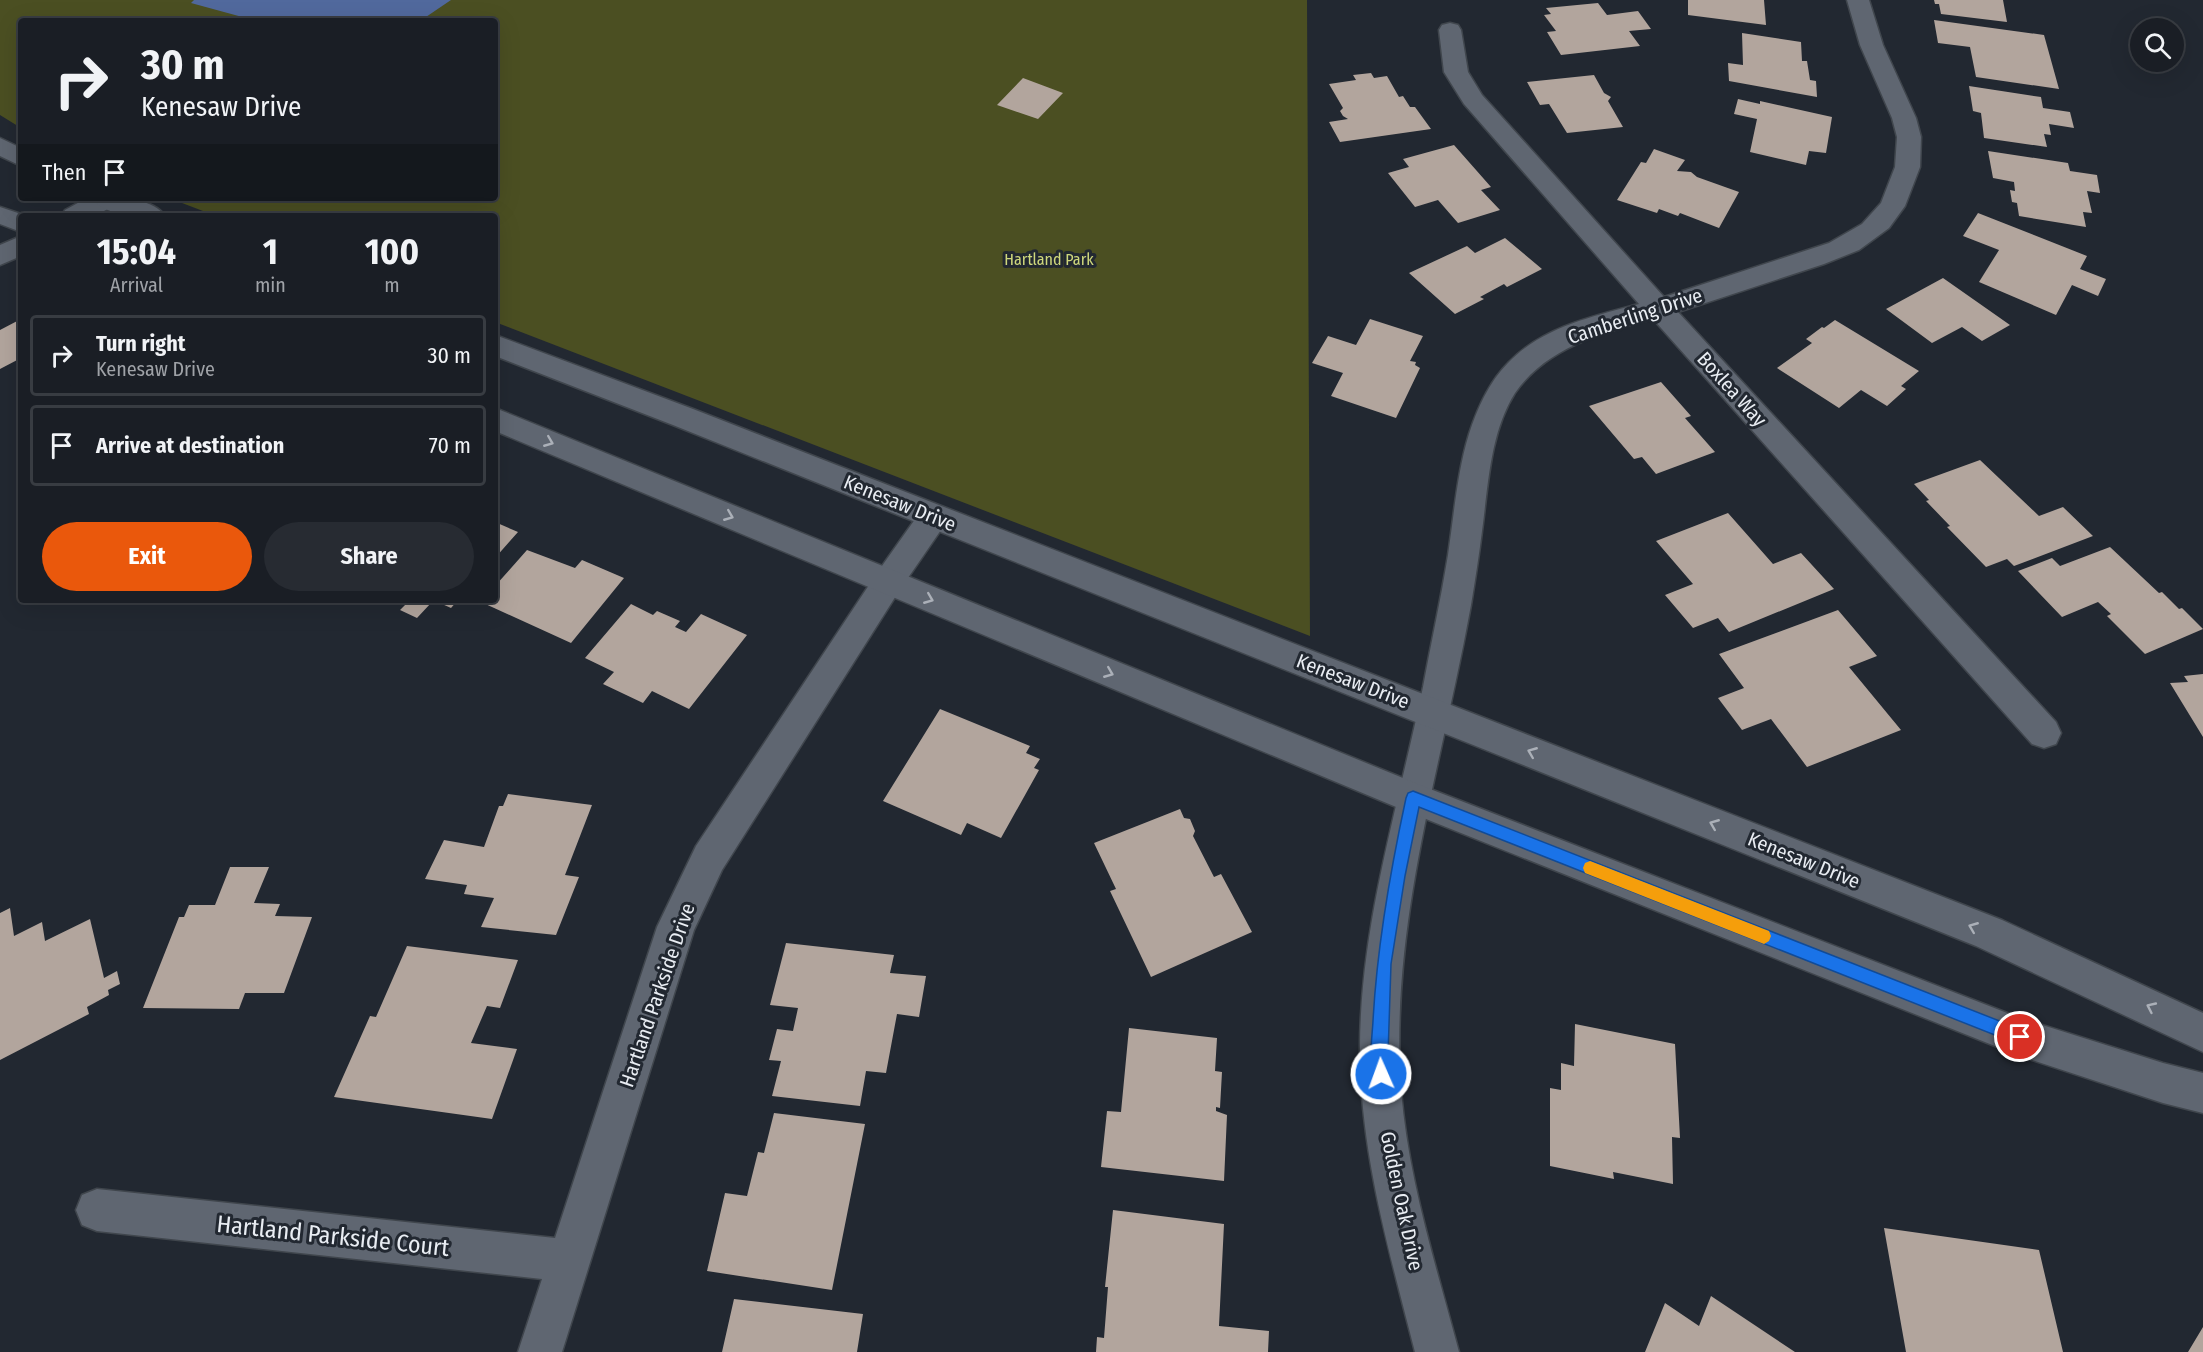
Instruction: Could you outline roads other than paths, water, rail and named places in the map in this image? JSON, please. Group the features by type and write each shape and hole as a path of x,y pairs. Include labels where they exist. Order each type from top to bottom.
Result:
{"street":[{"name":"Camberling Drive","path":"1413,798 1435,713 1463,563 1480,447 1496,399 1517,371 1538,353 1568,336 1604,322 1659,308 1826,254 1857,239 1878,224 1894,202 1906,175 1910,143 1901,111 1881,68 1858,0"},
{"name":"Boxlea Way","path":"1450,30 1456,72 1472,99 2044,733"},
{"path":"0,146 18,156"},
{"path":"79,213 100,201"},
{"path":"113,201 144,213"},
{"path":"0,215 18,222"},
{"path":"0,256 18,247"},
{"name":"Kenesaw Drive","path":"498,346 1435,713 1989,933 2203,1033"},
{"path":"498,420 1413,798 2020,1037 2163,1083 2203,1093"},
{"name":"Hartland Parkside Drive","path":"540,1352 676,927 709,858 888,582 934,516"},
{"name":"Golden Oak Drive","path":"1413,798 1397,876 1384,964 1380,1055 1387,1152 1437,1352"},
{"name":"Hartland Parkside Court","path":"97,1210 568,1261"}],"water":[{"path":"194,0 451,0 424,18 246,18 191,3"}],"park label":[{"name":"Hartland Park","path":"1049,259"}]}
